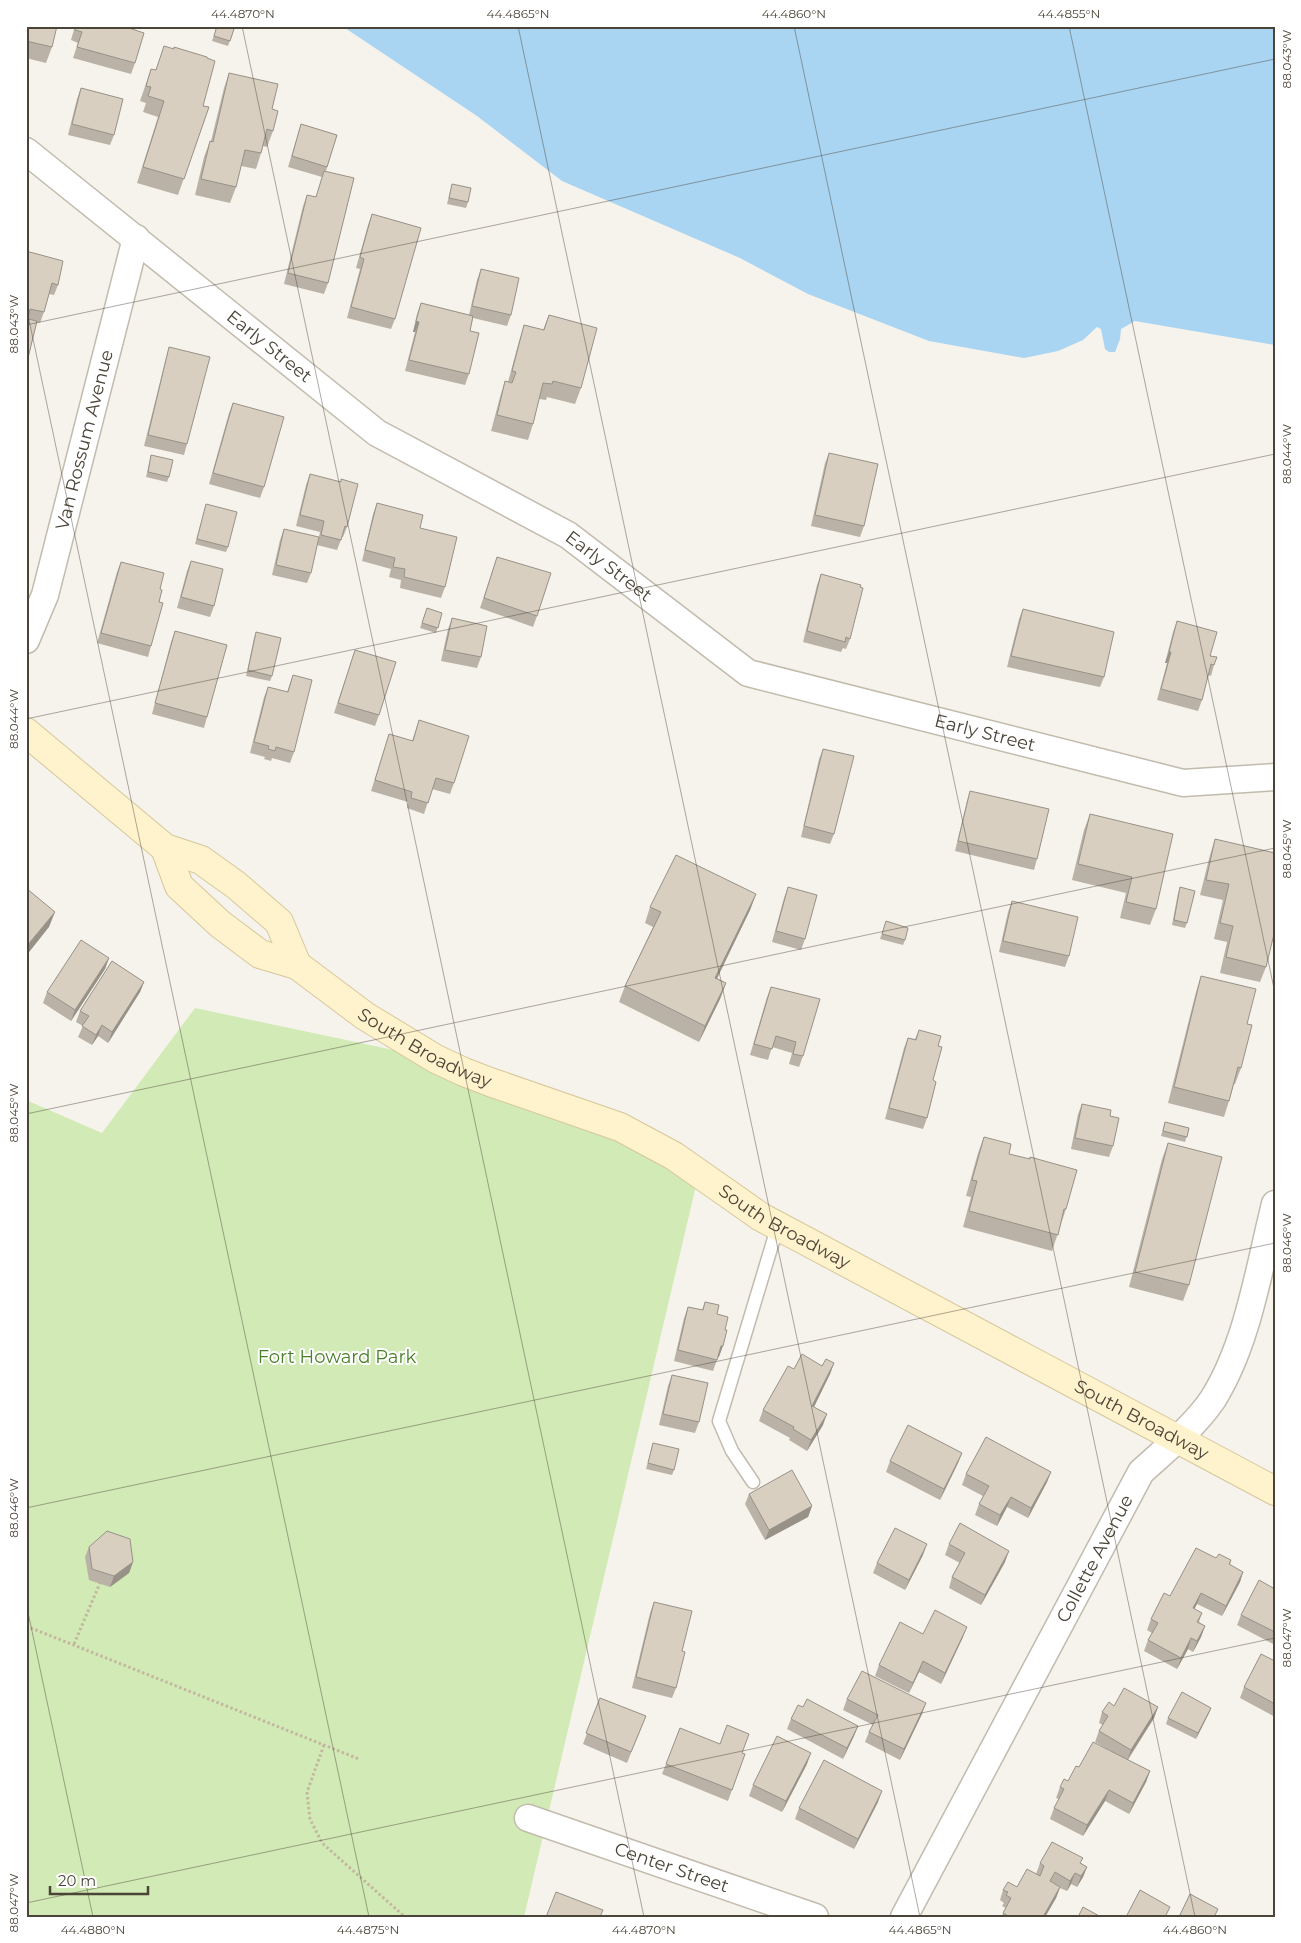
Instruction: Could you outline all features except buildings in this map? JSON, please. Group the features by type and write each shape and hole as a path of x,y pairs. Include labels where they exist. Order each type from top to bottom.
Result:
{"street":[{"name":"Early Street","path":"26,151 377,433 568,535 748,674 1183,783 1275,778"},
{"name":"Van Rossum Avenue","path":"26,640 45,595 136,238"},
{"name":"South Broadway","path":"26,732 165,848 201,860 236,885 279,922 297,965"},
{"name":"South Broadway","path":"165,848 179,886 220,924 260,954 297,965 365,1016 436,1058 490,1082 620,1127 674,1156 761,1217 1275,1491"},
{"name":"Collette Avenue","path":"904,1917 1140,1472 1177,1440 1212,1400 1233,1364 1244,1330 1275,1204"},
{"name":"Center Street","path":"528,1818 815,1917"}],"lane":[{"path":"753,1482 732,1451 718,1421 778,1226"}],"path":[{"path":"74,1644 100,1583"},
{"path":"26,1626 359,1759"},
{"path":"324,1744 307,1792 310,1819 322,1843 405,1917"}],"green space":[{"name":"Fort Howard Park","path":"195,1008 436,1059 699,1173 524,1917 26,1917 26,1100 102,1133"}],"water":[{"path":"342,26 1275,26 1275,345 1135,321 1121,329 1120,339 1115,352 1109,352 1105,349 1101,329 1097,327 1083,340 1058,351 1024,358 929,341 808,294 740,258 562,181 477,116"}]}
